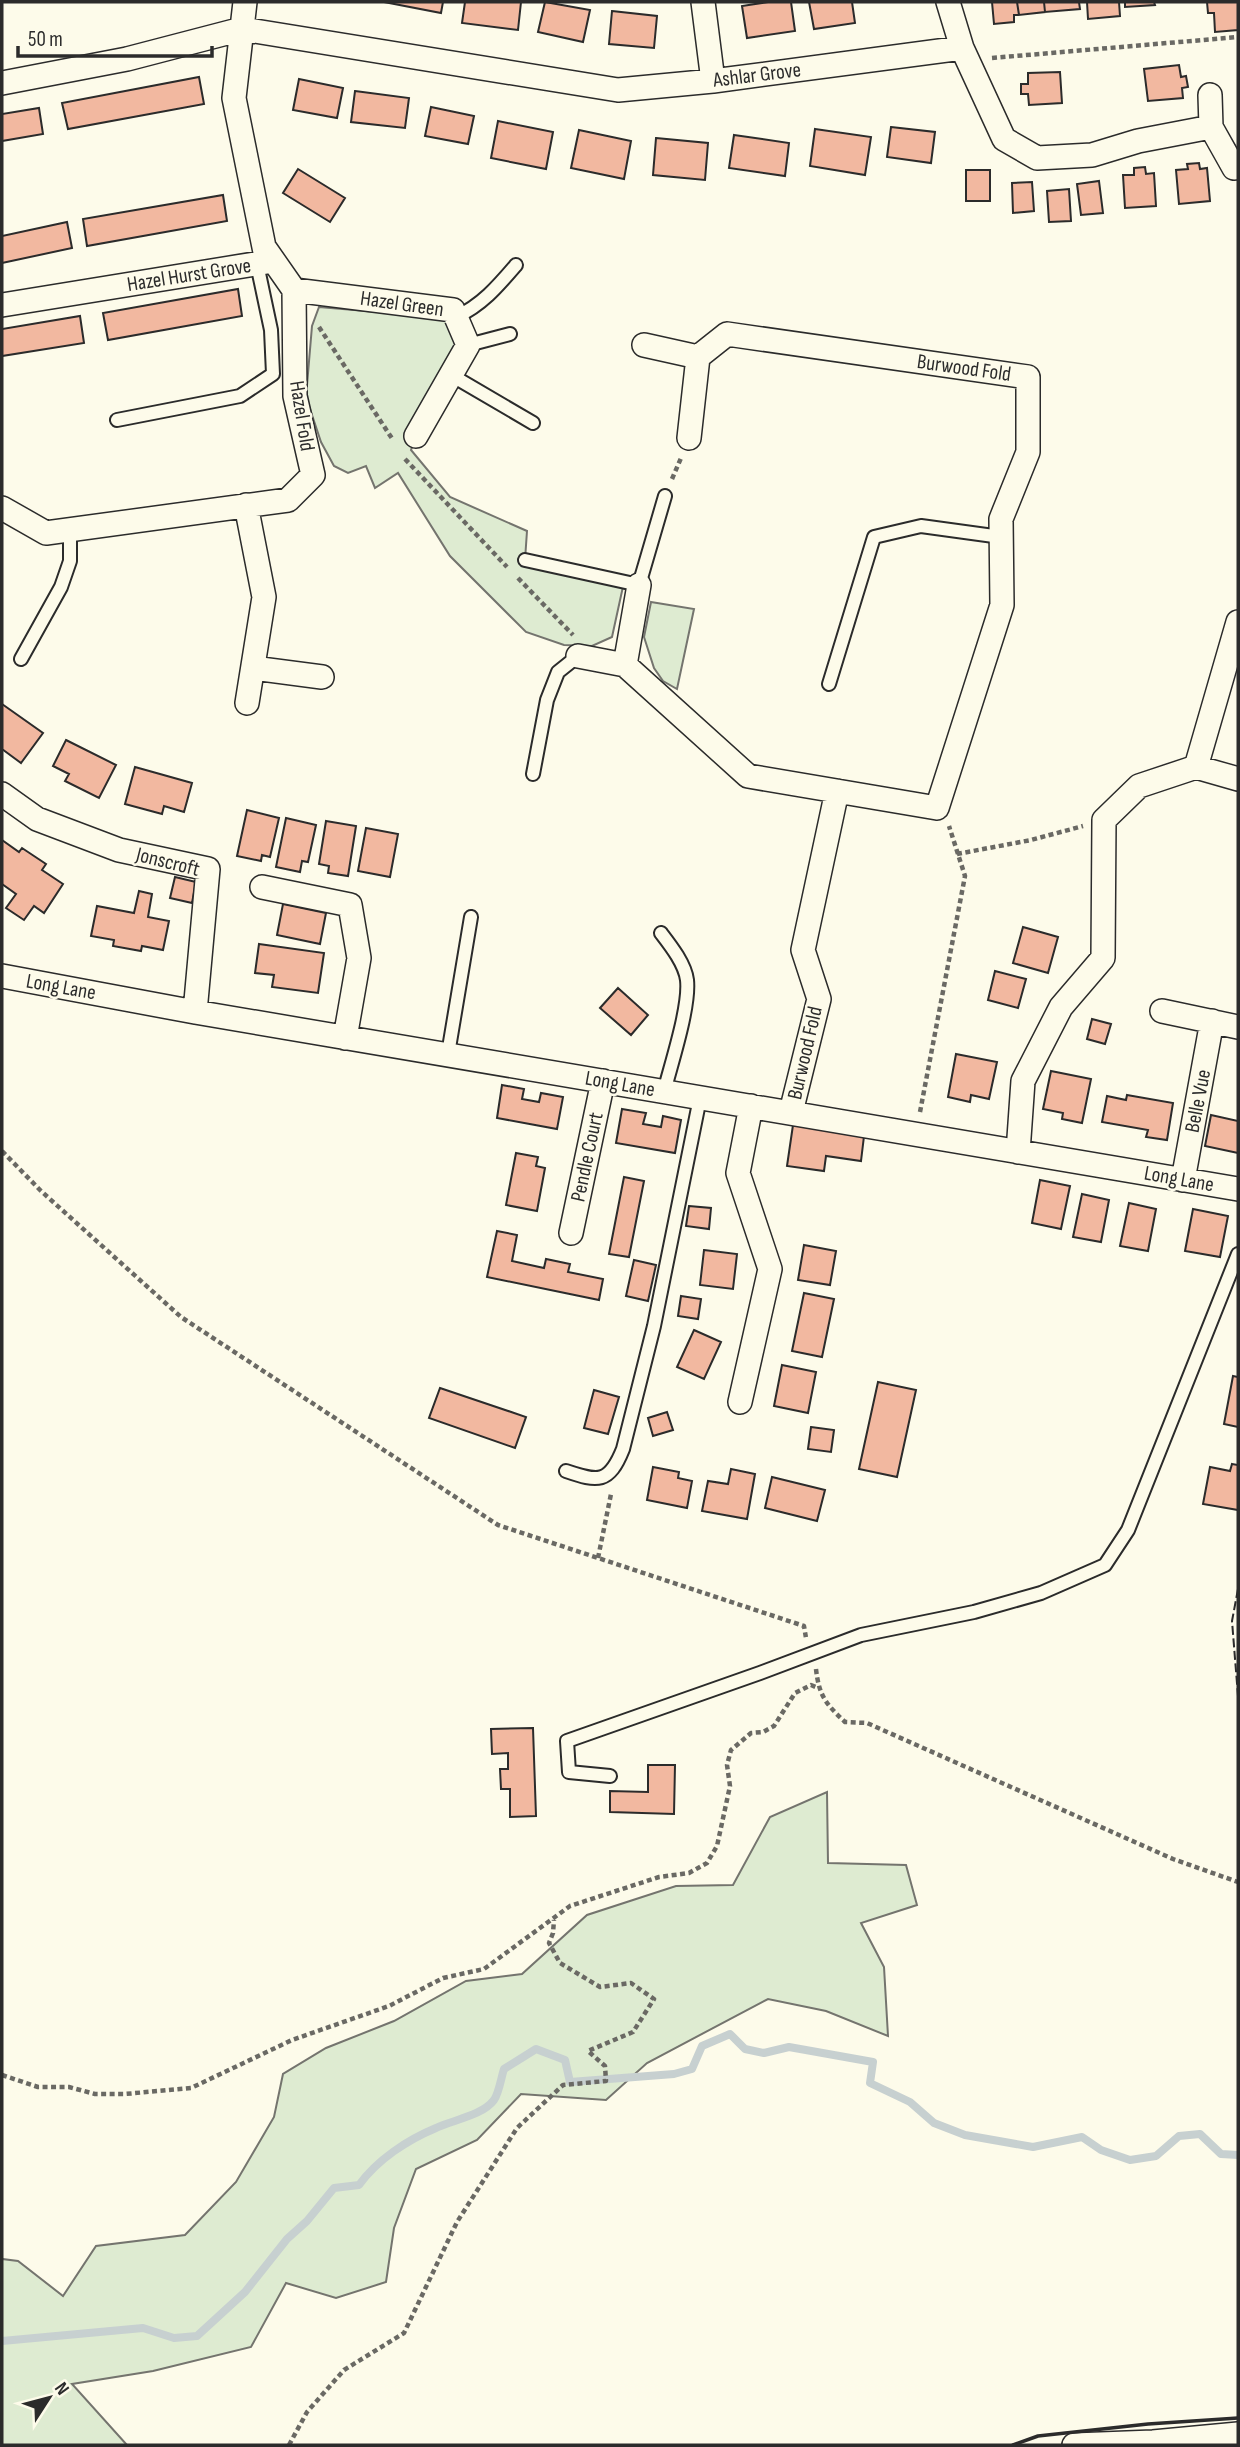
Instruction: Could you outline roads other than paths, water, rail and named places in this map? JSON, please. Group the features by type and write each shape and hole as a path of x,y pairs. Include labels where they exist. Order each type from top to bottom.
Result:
{"street":[{"name":"Hazel Hurst Grove","path":"2,305 260,256 234,98 246,2"},
{"path":"703,2 713,81"},
{"path":"948,2 964,54 1004,139 1037,158 1092,155 1138,141 1211,127"},
{"name":"Ashlar Grove","path":"242,29 618,90 964,54"},
{"path":"2,83 127,59 242,29"},
{"path":"1210,95 1211,127 1234,168"},
{"path":"260,256 294,290"},
{"name":"Hazel Green","path":"294,290 453,310 468,345"},
{"name":"Hazel Fold","path":"2,508 46,533 288,500 313,475 295,396 294,290"},
{"name":"Burwood Fold","path":"698,357 727,334 1028,377 1028,452 1001,519 1002,605 937,808 837,791 803,950 819,999 791,1112"},
{"path":"406,440 451,375 468,345"},
{"path":"644,345 698,357 689,438"},
{"path":"246,505 264,597 247,703"},
{"path":"625,664 639,585"},
{"path":"1196,766 1238,622"},
{"path":"581,649 625,664 748,776 837,791"},
{"path":"253,668 322,677"},
{"path":"1018,1152 1023,1081 1061,1007 1103,958 1104,820 1139,786 1196,766 1238,779"},
{"name":"Jonscroft","path":"2,794 37,820 119,850 208,869 195,1012"},
{"path":"262,887 350,905 359,958 345,1038"},
{"name":"Long Lane","path":"2,976 345,1038 1238,1189"},
{"path":"1162,1011 1238,1027"},
{"name":"Belle Vue","path":"1183,1180 1213,1021"},
{"name":"Pendle Court","path":"571,1233 603,1081"},
{"path":"740,1402 770,1269 738,1173 751,1106"},
{"path":"1074,2445 1153,2442 1238,2434"}],"lane":[{"path":"117,420 240,396 273,374 271,330 260,256"},
{"path":"456,317 486,299 516,265"},
{"path":"468,345 510,334"},
{"path":"451,375 533,423"},
{"path":"525,560 639,585 665,496"},
{"path":"829,684 874,537 920,526 1001,537"},
{"path":"21,659 61,587 71,561 70,530"},
{"path":"533,774 547,699 558,672 581,649"},
{"path":"448,1054 471,916"},
{"path":"661,933 673,948 687,978 685,1003 664,1091"},
{"path":"566,1471 591,1480 609,1475 616,1468 623,1449 654,1326 700,1098"},
{"path":"610,1776 569,1772 567,1741 861,1635 974,1612 1041,1592 1105,1565 1128,1530 1238,1254"}],"waterway":[{"path":"2,2341 143,2328 174,2338 197,2336 245,2292 287,2239 307,2221 334,2188 359,2185 375,2167 404,2145 425,2133 482,2110 494,2100 504,2069 536,2049 565,2060 570,2082 674,2074 692,2069 702,2046 730,2034 745,2049 764,2053 789,2047 873,2062 870,2083 910,2102 934,2123 965,2135 1033,2147 1082,2137 1101,2150 1130,2160 1156,2156 1179,2136 1200,2134 1221,2154 1238,2155"}]}
